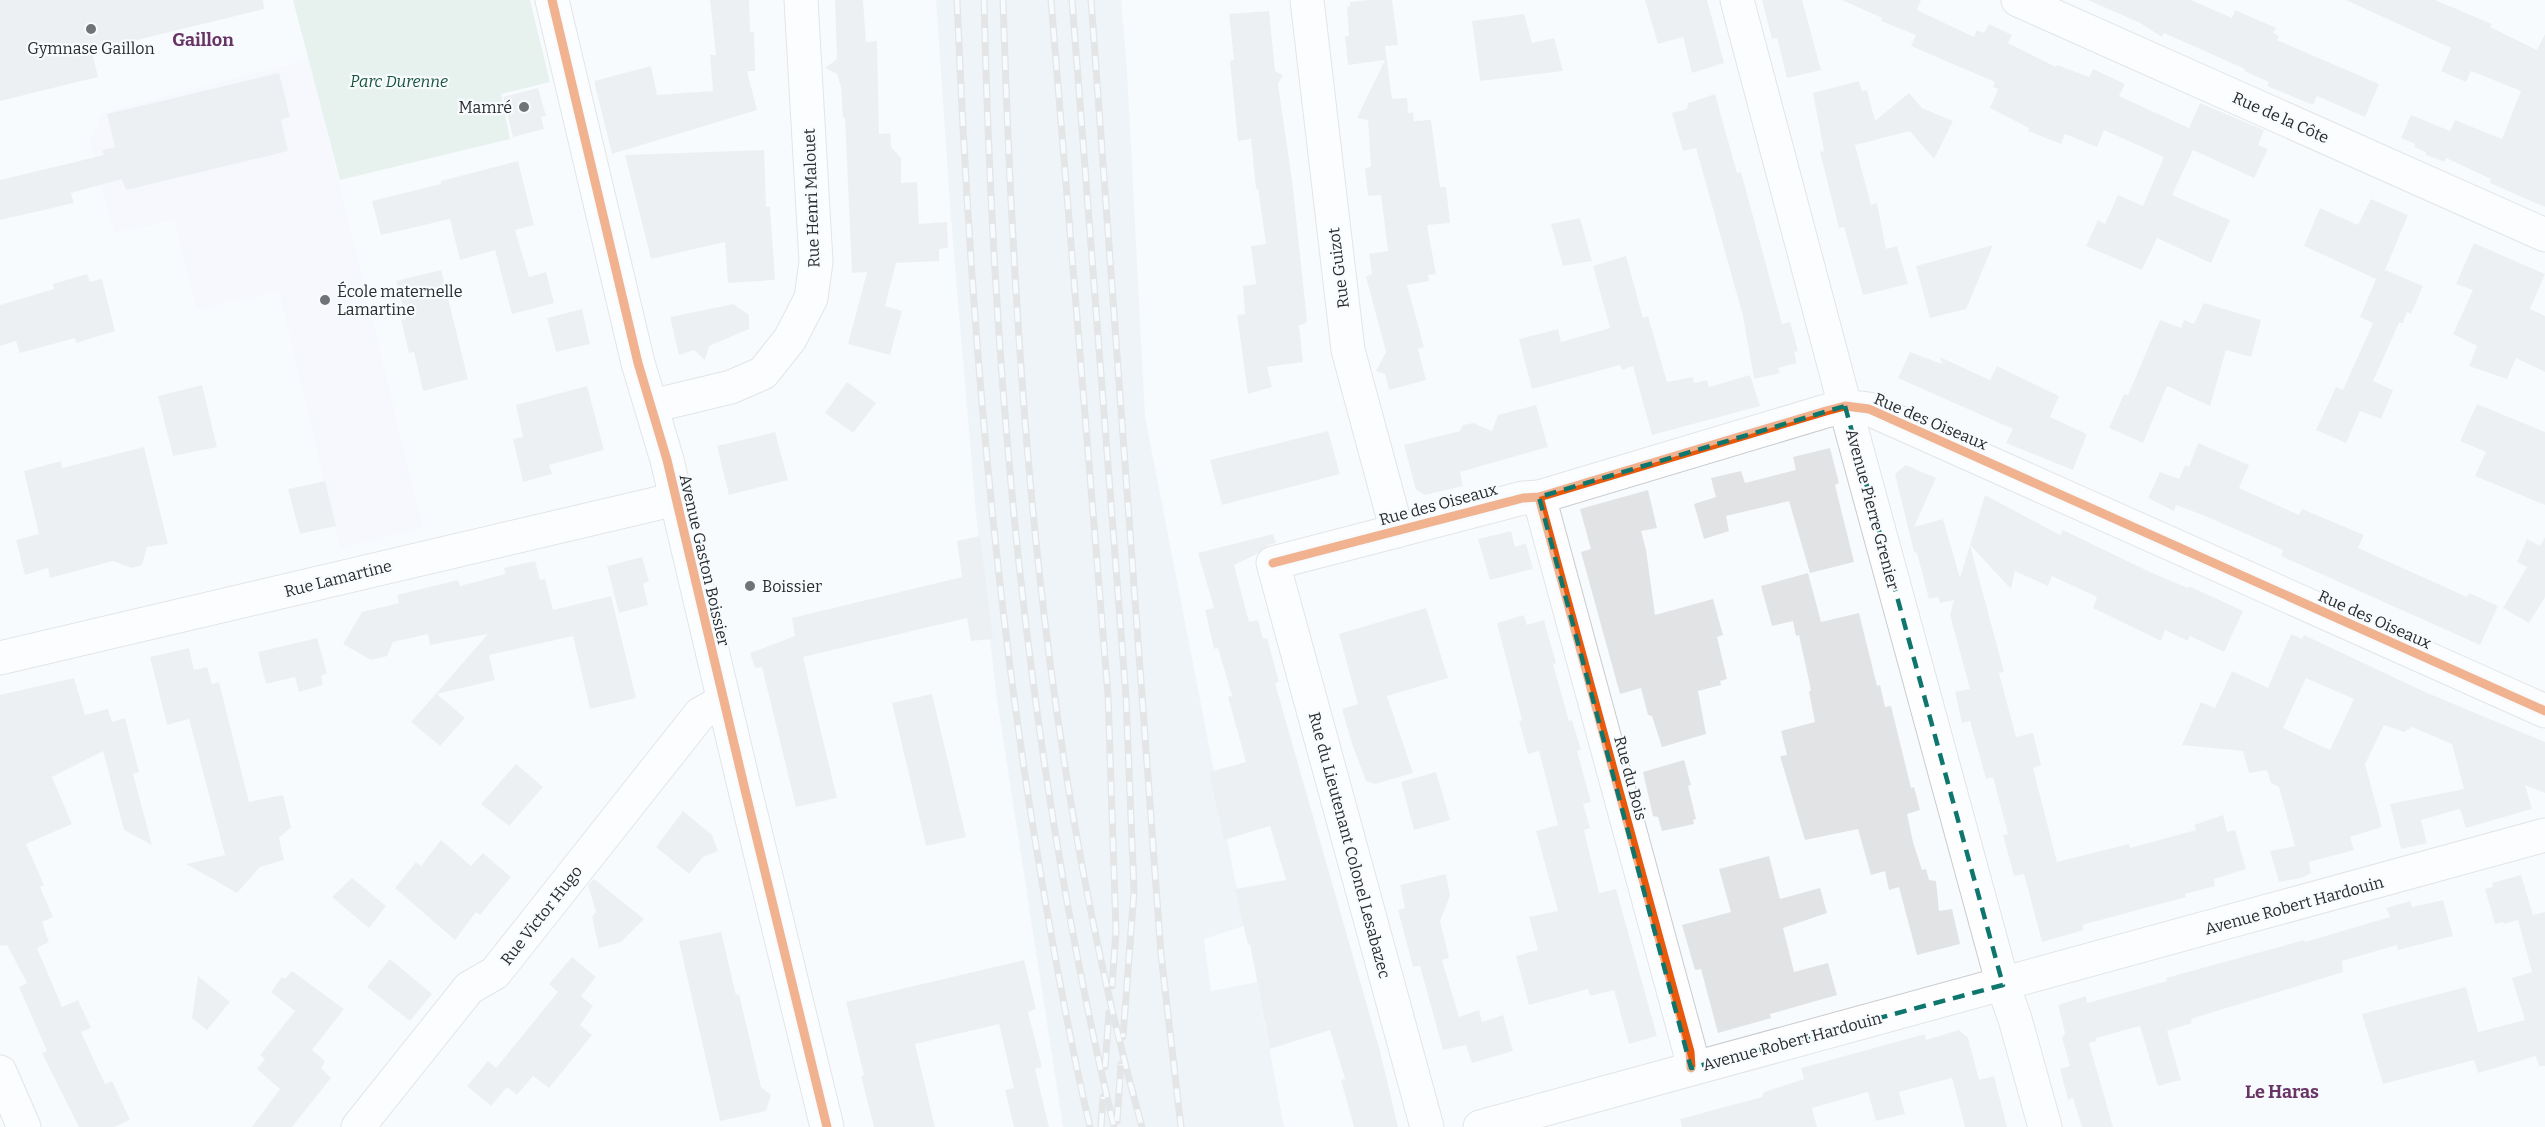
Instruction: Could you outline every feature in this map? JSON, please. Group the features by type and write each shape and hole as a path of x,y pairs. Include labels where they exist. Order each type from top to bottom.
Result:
{"street":[{"name":"Avenue Gaston Boissier","path":"552,0 638,363 652,406 676,499 827,1127"},
{"name":"Rue Henri Malouet","path":"652,406 730,387 763,373 790,339 811,298 816,262 801,0"},
{"name":"Rue Guizot","path":"1306,0 1348,350 1397,531"},
{"name":"Avenue Pierre Grenier","path":"1737,0 2003,985 2015,1019 2045,1127"},
{"name":"Rue de la Côte","path":"2018,0 2545,235"},
{"name":"Rue des Oiseaux","path":"1273,563 1523,498 1539,497 1845,406 1869,409 2545,711"},
{"name":"Rue du Bois","path":"1539,497 1690,1052 1691,1068"},
{"name":"Rue Lamartine","path":"0,658 676,499"},
{"name":"Rue du Lieutenant Colonel Lesabazec","path":"1273,563 1427,1127"},
{"name":"Rue Victor Hugo","path":"358,1127 470,988 495,973 700,714 723,701"},
{"name":"Avenue Robert Hardouin","path":"1480,1127 2545,835"},
{"path":"0,1072 24,1127"}],"highlighted area":[{"path":"1845,406 2003,985 1691,1068 1539,497"}],"shaded area":[{"path":"936,0 1121,0 1127,70 1145,416 1244,926 1204,939 1211,991 1257,982 1284,1127 1063,1127 996,693 976,514 951,219"},
{"name":"École maternelle Lamartine","path":"309,59 423,528 340,549 279,291 197,310 174,220 114,233 90,141 102,113"}],"green space":[{"name":"Parc Durenne","path":"293,0 530,0 550,82 501,94 510,139 340,180"}],"building":[{"name":"Gymnase Gaillon","path":"0,0 263,0 264,9 92,51 98,77 0,101"},
{"path":"710,0 749,0 750,32 754,32 755,71 747,71 757,110 612,154 594,81 651,66 657,95 713,91 710,55 716,55"},
{"path":"835,0 863,0 866,42 877,41 879,134 890,133 891,147 901,158 901,183 917,182 919,224 947,222 948,248 939,249 939,261 896,263 885,306 902,311 890,355 848,344 867,272 852,273 845,118 843,118 841,87 837,74 825,68 837,59"},
{"path":"1392,0 1398,45 1385,46 1392,99 1407,98 1408,113 1413,112 1414,121 1431,120 1440,187 1446,187 1450,223 1427,225 1436,274 1428,275 1429,281 1407,285 1424,347 1418,349 1426,380 1389,390 1385,374 1376,371 1386,352 1366,277 1372,274 1369,254 1388,251 1381,195 1368,196 1365,168 1371,167 1368,120 1357,118 1385,60 1348,65 1345,36 1349,36 1347,7 1350,6 1350,2"},
{"path":"1645,0 1707,0 1724,63 1692,73 1683,37 1658,44"},
{"path":"1762,0 1802,0 1821,70 1787,78 1777,38 1772,39"},
{"path":"1842,0 1921,0 1917,10 1974,37 1977,30 1984,33 1989,24 2012,35 2008,43 2056,67 2057,65 2089,77 2093,69 2125,84 2119,96 2189,128 2200,103 2264,130 2258,145 2268,149 2254,178 2193,150 2172,195 2230,220 2211,263 2157,238 2142,270 2086,246 2098,220 2105,224 2118,195 2143,206 2164,157 2104,130 2097,147 2065,134 2061,144 2028,131 2029,128 1990,108 1998,89 1993,87 1995,82 1911,46 1916,35 1881,21 1882,18"},
{"path":"2088,0 2191,0 2232,18 2235,10 2276,28 2273,33 2279,36 2277,40 2379,84 2365,117 2317,96 2313,105 2267,86 2269,82 2244,71 2245,69 2164,33 2162,37 2140,23"},
{"path":"2346,0 2435,0 2492,24 2490,27 2537,50 2545,34 2545,207 2490,183 2491,179 2446,158 2445,162 2426,155 2426,152 2414,147 2415,144 2401,138 2411,115 2450,131 2455,120 2502,139 2521,91 2471,71 2466,82 2441,71 2451,48"},
{"path":"1269,11 1275,71 1283,75 1278,84 1292,180 1307,321 1299,325 1303,362 1267,367 1272,387 1248,394 1237,315 1245,314 1243,286 1256,284 1251,246 1266,244 1258,189 1256,189 1251,139 1238,141 1230,61 1234,60 1229,14"},
{"path":"1524,14 1532,43 1554,38 1563,71 1480,81 1472,21"},
{"path":"279,73 290,117 281,120 288,151 126,190 122,179 71,193 74,203 0,220 0,180 104,155 102,150 115,147 107,114"},
{"path":"1859,81 1862,91 1867,90 1875,121 1909,93 1922,108 1953,121 1934,159 1910,131 1855,145 1871,205 1877,203 1886,249 1897,246 1908,284 1863,295 1844,227 1839,228 1820,152 1824,151 1813,93"},
{"name":"Mamré","path":"538,88 546,116 541,117 544,129 513,137 503,97"},
{"path":"1715,94 1737,173 1741,172 1782,324 1790,322 1798,351 1794,352 1797,363 1778,368 1780,373 1754,379 1743,316 1696,148 1683,151 1672,113 1687,109 1688,103"},
{"path":"764,150 766,207 770,207 775,280 728,283 725,242 651,259 625,155"},
{"path":"518,161 534,225 515,230 529,277 546,272 554,303 512,314 495,250 460,260 450,219 381,235 372,201 441,184 441,181"},
{"path":"2371,199 2408,215 2385,270 2423,286 2411,314 2407,312 2403,323 2399,323 2373,381 2393,390 2381,419 2360,411 2346,443 2316,430 2336,387 2343,390 2373,323 2360,317 2376,279 2304,246 2320,208 2358,225"},
{"path":"1580,218 1592,261 1563,266 1551,224"},
{"path":"2474,243 2545,274 2530,309 2545,316 2545,372 2516,358 2507,379 2469,366 2477,346 2453,334 2473,290 2456,284"},
{"path":"1993,245 1966,309 1930,318 1916,266"},
{"path":"1626,256 1643,318 1648,316 1667,382 1693,377 1694,383 1707,380 1709,387 1750,375 1760,406 1652,435 1633,366 1622,370 1620,365 1532,389 1519,339 1558,329 1561,342 1610,328 1593,266"},
{"path":"441,270 468,379 423,391 414,352 409,353 401,320 406,319 396,281"},
{"path":"87,274 90,282 102,279 115,331 76,343 75,338 20,353 16,341 0,346 0,305 54,289 53,284"},
{"path":"2204,303 2261,320 2251,357 2226,350 2210,406 2167,386 2143,443 2109,428 2124,394 2128,395 2160,320 2181,328 2184,320 2194,324"},
{"path":"733,304 749,315 749,329 709,346 705,360 694,350 679,355 670,317"},
{"path":"582,309 590,344 556,352 547,318"},
{"path":"1910,352 1942,364 1940,357 1990,380 1997,366 2059,396 2050,417 2087,434 2073,470 2006,443 2013,429 1898,378"},
{"path":"847,382 876,403 853,433 825,413"},
{"path":"202,385 217,447 173,456 158,396"},
{"path":"587,386 604,450 549,465 552,474 523,482 513,439 523,437 516,405"},
{"path":"2477,404 2545,432 2545,505 2475,476 2486,452 2460,441"},
{"path":"1536,405 1548,447 1460,472 1463,486 1425,495 1416,490 1404,445 1460,431 1463,425 1473,423 1492,431 1498,415"},
{"path":"1328,431 1340,474 1222,505 1210,460"},
{"path":"775,432 788,480 729,495 717,446"},
{"path":"2198,443 2249,465 2239,488 2299,515 2302,509 2364,535 2358,548 2467,597 2469,593 2498,606 2480,645 2281,556 2283,550 2205,516 2176,505 2174,511 2148,498 2160,472 2179,479 2185,465 2189,467"},
{"path":"144,447 168,544 147,547 142,565 131,568 113,561 50,578 48,568 25,575 16,540 39,534 24,471 61,461 62,468"},
{"path":"1830,448 1839,483 1835,485 1854,562 1810,573 1789,501 1726,516 1729,531 1704,539 1694,504 1716,497 1711,478 1741,471 1745,483 1796,470 1793,457"},
{"path":"1906,465 1936,478 1914,527 1943,519 1960,578 1970,545 2004,672 1999,673 2016,737 2033,733 2041,765 2033,768 2057,862 2129,844 2130,848 2196,830 2194,825 2223,815 2227,832 2235,830 2246,869 2214,879 2215,886 2185,894 2186,897 2082,925 2084,930 2042,942 2024,874 2014,876 2003,835 2008,834 1993,777 1986,779 1970,721 1962,723 1955,692 1970,689 1950,615 1954,600 1940,603 1938,597 1929,599 1917,553 1914,552 1895,474"},
{"path":"325,481 336,526 300,534 288,489"},
{"path":"1648,490 1657,528 1641,531 1646,550 1655,615 1713,599 1723,635 1717,637 1727,679 1720,681 1721,685 1698,691 1706,734 1662,747 1652,716 1648,715 1641,688 1620,694 1581,552 1591,549 1580,509"},
{"path":"1985,495 2060,535 2063,530 2152,573 2188,588 2189,586 2243,611 2224,652 2190,636 2188,641 2165,630 2161,641 2093,608 2097,597 2052,576 2048,586 2015,571 2011,589 1970,545"},
{"path":"1511,531 1515,547 1526,543 1533,569 1490,580 1478,539"},
{"path":"1273,534 1276,543 1268,545 1257,554 1234,565 1249,622 1258,620 1263,639 1267,638 1279,682 1275,683 1380,1051 1398,1127 1354,1127 1341,1080 1345,1079 1330,1030 1270,1049 1250,944 1248,945 1235,889 1286,880 1270,826 1224,840 1209,772 1246,762 1228,697 1232,696 1218,648 1214,649 1205,610 1214,608 1198,553"},
{"path":"980,536 993,639 971,641 967,618 803,657 837,798 796,807 762,667 755,668 750,653 795,636 792,618 962,577 957,541"},
{"path":"2545,537 2545,597 2529,623 2503,608 2527,567 2517,562 2527,539 2540,546"},
{"path":"642,557 649,581 643,584 648,605 619,613 607,566"},
{"path":"535,561 540,580 545,579 553,610 611,596 636,698 590,709 573,636 489,655 495,680 437,694 465,718 440,746 411,722 488,634 430,645 428,634 393,642 387,656 371,660 343,644 362,612 399,603 397,595 458,580 460,586 505,574 504,568"},
{"path":"1808,573 1821,622 1859,613 1877,686 1880,685 1885,707 1891,706 1911,788 1914,787 1920,810 1907,814 1913,842 1922,870 1926,869 1929,880 1936,881 1939,911 1952,909 1960,944 1917,955 1899,887 1889,890 1885,871 1871,875 1858,829 1805,840 1780,756 1787,755 1781,731 1815,722 1809,692 1811,690 1799,635 1796,636 1793,621 1772,626 1761,586"},
{"path":"1426,608 1448,678 1387,696 1413,773 1375,784 1366,781 1342,709 1358,704 1339,634"},
{"path":"1524,615 1527,625 1544,620 1556,663 1553,664 1569,721 1572,720 1581,750 1577,751 1591,802 1583,804 1590,828 1584,830 1599,893 1616,889 1657,1036 1629,1044 1614,990 1590,996 1588,989 1529,1005 1516,956 1538,950 1529,917 1558,911 1536,831 1558,825 1539,751 1528,754 1519,721 1522,720 1497,623"},
{"path":"2291,634 2302,639 2304,635 2425,692 2545,742 2545,793 2525,785 2532,809 2466,828 2460,809 2421,820 2427,843 2401,849 2390,804 2464,789 2452,744 2412,727 2404,732 2384,725 2365,764 2382,827 2350,837 2354,850 2309,862 2311,873 2301,878 2279,882 2270,851 2295,846 2279,787 2271,783 2267,770 2249,773 2243,751 2182,745 2201,702 2215,708 2232,671 2268,688","holes":["2306,678 2354,699 2330,750 2283,728"]},
{"path":"317,638 327,673 321,676 323,685 299,692 295,677 266,684 258,652"},
{"path":"189,648 194,670 207,667 212,684 219,682 249,802 283,795 291,827 279,838 284,860 260,867 237,893 186,864 225,855 189,719 167,725 150,657"},
{"path":"74,678 85,715 108,709 112,722 125,718 139,772 133,774 152,845 124,830 103,751 52,777 72,824 26,844 44,885 40,887 53,917 42,922 49,942 37,948 62,1007 78,1000 91,1028 81,1032 105,1084 112,1081 130,1120 114,1127 79,1127 42,1053 47,1051 19,987 27,983 7,945 0,946 0,695"},
{"path":"932,694 966,837 926,846 892,703"},
{"path":"1684,760 1691,785 1688,786 1696,819 1693,820 1694,824 1662,831 1658,817 1653,816 1643,772"},
{"path":"516,764 543,787 509,826 481,804"},
{"path":"1436,772 1450,820 1414,830 1401,782"},
{"path":"683,811 712,835 718,851 703,857 689,874 656,847"},
{"path":"441,840 471,866 483,853 511,877 480,915 476,912 455,940 395,888 416,862 421,866"},
{"path":"1769,856 1780,899 1820,888 1827,913 1783,928 1794,972 1828,963 1837,995 1770,1014 1771,1018 1718,1033 1701,969 1695,970 1682,925 1731,912 1719,869"},
{"path":"1446,874 1450,896 1440,921 1449,958 1442,960 1459,1017 1479,1010 1482,1022 1503,1015 1513,1051 1472,1063 1466,1045 1443,1050 1420,966 1413,967 1398,910 1405,908 1400,885"},
{"path":"2521,875 2533,915 2545,912 2545,1066 2539,1066 2536,1056 2478,1073 2474,1060 2383,1084 2362,1014 2466,987 2478,1032 2525,1020 2512,978 2532,972 2518,920 2495,924 2485,889 2493,887 2492,883"},
{"path":"352,878 386,906 369,928 332,897"},
{"path":"594,879 644,919 621,942 599,948 592,917 596,912 588,885"},
{"path":"2443,900 2453,936 2398,950 2397,945 2342,961 2343,972 2191,1019 2192,1023 2167,1031 2181,1080 2158,1086 2140,1026 2096,1038 2097,1041 2089,1043 2113,1127 2082,1127 2073,1098 2068,1100 2060,1069 2070,1066 2062,1038 2065,1033 2058,1005 2086,996 2087,1003 2167,981 2166,978 2390,917 2386,908 2410,901 2412,907"},
{"path":"721,932 736,995 739,994 761,1087 771,1095 766,1111 720,1121 679,941"},
{"path":"572,957 596,977 581,996 593,1006 580,1025 592,1035 549,1088 533,1076 517,1095 507,1087 491,1106 467,1086 488,1061 496,1068 558,992 549,984"},
{"path":"390,959 432,994 410,1021 367,987"},
{"path":"1024,960 1036,1009 1028,1012 1042,1067 1035,1069 1049,1127 1014,1127 1005,1090 1014,1088 999,1024 915,1044 935,1127 874,1127 846,1002"},
{"path":"292,971 344,1009 312,1050 325,1061 321,1068 331,1078 292,1127 252,1127 280,1089 257,1069 265,1059 260,1055 295,1011 271,992 281,978 286,978"},
{"path":"198,976 230,1002 207,1030 192,1018"},
{"path":"1959,1030 1968,1038 1979,1080 1994,1076 2007,1127 1965,1127 1952,1078 1899,1092 1905,1114 1876,1121 1868,1092 1812,1108 1817,1127 1682,1127 1680,1119 1762,1097 1764,1092 1804,1079 1801,1068 1925,1034 1926,1040"}],"railway":[{"path":"957,0 968,215 984,430 1007,644 1044,892 1068,1027 1090,1127"},
{"path":"984,0 996,284 1019,567 1058,849 1084,988 1114,1127"},
{"path":"1003,0 1015,284 1025,426 1056,709 1079,849 1107,989 1142,1127"},
{"path":"1051,0 1108,695 1116,931 1112,986"},
{"path":"1072,0 1126,697 1134,891 1123,1037"},
{"path":"1091,0 1161,954 1181,1127"},
{"path":"1105,1067 1109,1013"},
{"path":"1117,1121 1121,1064"},
{"path":"1101,1127 1103,1097"}],"cycle path":[{"path":"552,0 638,363 667,460 827,1127"},
{"path":"1273,563 1523,498 1539,497 1845,406 1869,409 2545,711"},
{"path":"1539,497 1690,1052 1691,1068"}],"place":[{"name":"Gymnase Gaillon","path":"91,29"},
{"name":"Mamré","path":"524,107"},
{"name":"École maternelle Lamartine","path":"325,300"},
{"name":"Boissier","path":"750,586"}],"district":[{"name":"Gaillon","path":"203,40"},
{"name":"Le Haras","path":"2282,1092"}]}
